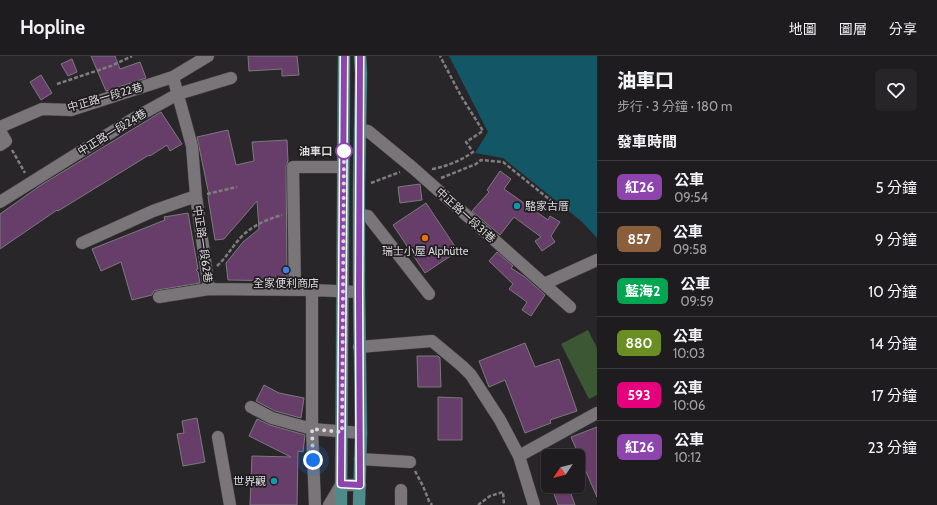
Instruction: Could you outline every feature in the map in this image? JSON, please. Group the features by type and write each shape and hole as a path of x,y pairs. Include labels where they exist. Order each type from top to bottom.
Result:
{"main road":[{"path":"341,505 344,56"},
{"path":"360,56 360,505"}],"street":[{"name":"中正路一段22巷","path":"0,127 42,109 71,110 173,77 208,56"},
{"name":"中正路一段62巷","path":"173,77 192,146 196,196 209,289 359,292"},
{"name":"中正路一段24巷","path":"0,202 131,120 178,94 231,78"},
{"name":"中正路一段31巷","path":"360,129 368,131 413,168 570,307"},
{"path":"295,290 293,167 344,167"},
{"path":"82,243 153,211 196,196"},
{"path":"359,215 368,216 429,294"},
{"path":"544,284 597,260"},
{"path":"159,297 209,289"},
{"path":"312,290 312,429 315,505"},
{"path":"359,347 432,341 462,366 471,375 500,420 518,456 534,505"},
{"path":"251,407 272,418 312,429 360,433"},
{"path":"518,456 597,413"},
{"path":"218,437 230,505"},
{"path":"360,459 410,462"},
{"path":"328,505 341,484 360,485"},
{"path":"401,490 401,505"}],"path":[{"path":"57,84 111,66 132,56"},
{"path":"367,184 413,168 433,169 458,162 473,152 466,142 483,131 461,96 440,56"},
{"path":"2,139 31,182"},
{"path":"430,183 476,164 481,160 503,162 559,207"},
{"path":"196,196 238,187"},
{"path":"208,275 225,259 243,235 264,220 294,211"},
{"path":"410,462 432,505"},
{"path":"478,505 490,496 503,492 504,505"}],"green space":[{"path":"588,330 597,348 597,395 589,399 561,344"}],"water":[{"path":"449,56 597,56 597,238 581,221 503,158 475,153 488,132"}],"building":[{"path":"91,56 115,56 120,69 140,62 146,78 106,91"},
{"path":"248,56 297,56 299,75 282,76 282,69 249,71"},
{"path":"72,59 77,72 68,76 61,64"},
{"path":"41,75 52,93 41,100 30,82"},
{"path":"161,112 182,144 170,151 167,145 150,156 149,155 58,211 57,210 0,249 0,214 41,185"},
{"path":"228,130 236,165 254,161 252,142 287,140 287,281 228,280 226,263 243,242 259,229 257,201 224,239 215,240 208,197 209,195 197,137"},
{"path":"500,171 511,179 504,189 548,220 550,216 560,222 551,236 555,242 542,251 535,241 541,237 514,217 500,235 472,211 489,192 487,190"},
{"path":"420,184 422,200 400,203 398,187"},
{"name":"瑞士小屋 Alphütte","path":"426,203 458,251 425,273 393,225"},
{"path":"188,213 198,269 196,270 198,272 200,283 154,291 152,295 132,300 121,262 101,271 92,249 165,220 164,217"},
{"path":"497,252 513,266 511,268 525,277 545,295 531,316 522,310 527,302 509,289 513,284 489,261"},
{"path":"525,343 535,367 559,359 577,411 550,420 551,423 525,433 505,380 489,387 479,361"},
{"path":"417,356 438,356 440,358 441,387 418,387"},
{"path":"264,385 279,393 304,398 301,418 275,411 256,401"},
{"path":"438,397 462,398 462,440 438,440"},
{"path":"197,418 205,462 183,466 177,434 184,433 182,421"},
{"name":"世界觀","path":"257,419 270,425 305,435 303,452 298,451 297,505 250,505 252,456 291,457 249,436"},
{"path":"597,427 597,497 585,469 585,449 576,449 571,437"},
{"path":"554,493 571,493 575,505 558,505"}],"bus line":[{"name":"紅26","path":"344,56 341,484 360,485 360,56"}],"place":[{"name":"油車口","path":"344,151"},
{"name":"駱家古厝","path":"517,206"},
{"name":"瑞士小屋 Alphütte","path":"425,238"},
{"name":"全家便利商店","path":"286,270"},
{"name":"世界觀","path":"274,481"}],"route":[{"path":"313,460 312,429 342,432 344,151"}]}
